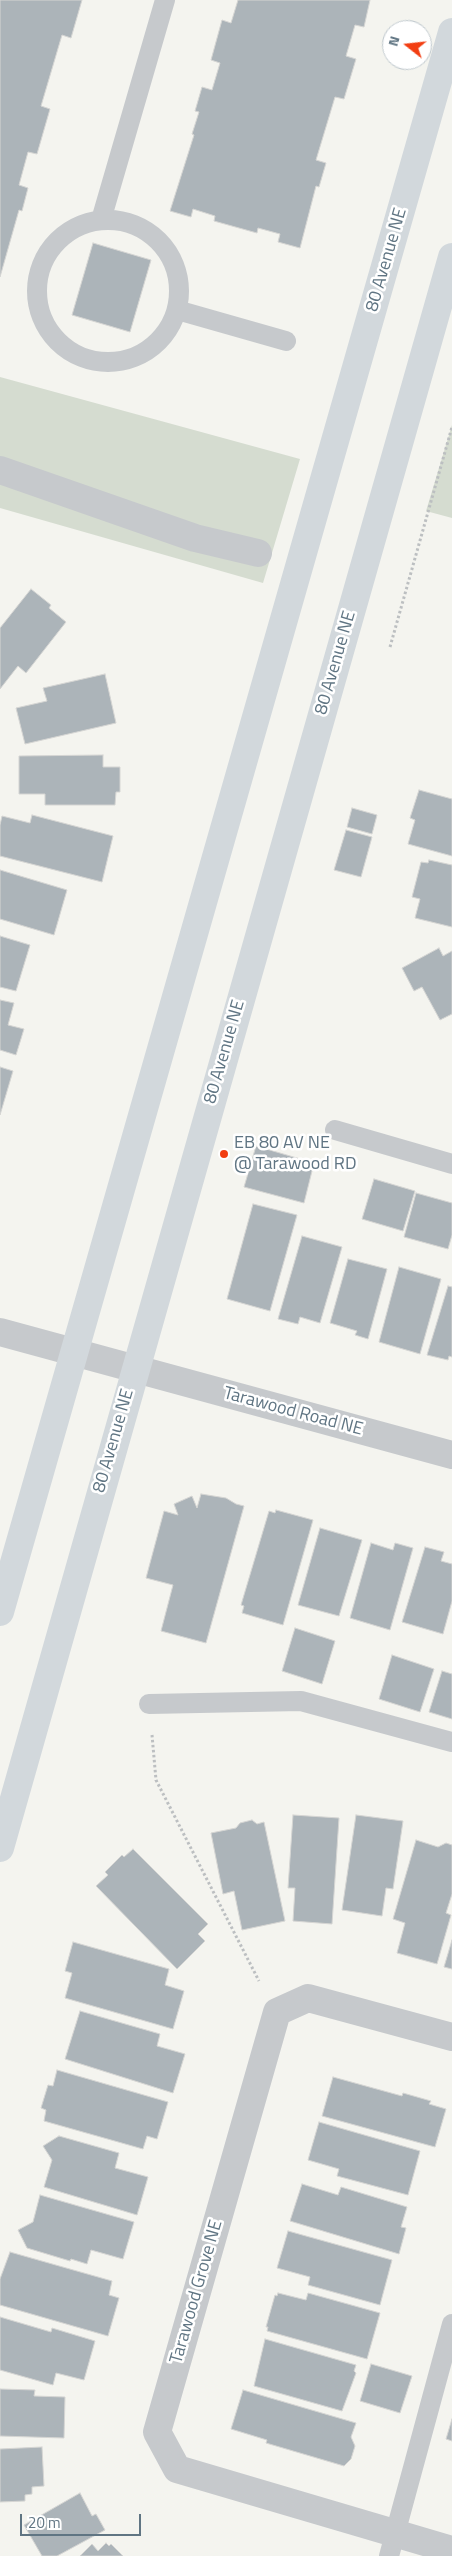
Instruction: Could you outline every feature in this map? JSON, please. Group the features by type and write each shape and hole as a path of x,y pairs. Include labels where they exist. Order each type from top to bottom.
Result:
{"street":[{"name":"80 Avenue NE","path":"0,1612 452,32"},
{"name":"80 Avenue NE","path":"0,1848 134,1369 452,257"},
{"path":"0,470 196,538 258,553"},
{"name":"Tarawood Road NE","path":"0,1332 452,1455"},
{"path":"277,2012 308,1998 452,2037"},
{"name":"Tarawood Grove NE","path":"277,2012 157,2432 177,2469 392,2545 452,2550"}],"lane":[{"path":"101,220 165,0"},
{"path":"101,220 123,221 144,229 161,243 173,261 180,283 177,310 171,326 158,343 139,356 118,362 95,362 74,354 56,340 43,321 37,300 38,277 46,256 60,238 79,225 101,220"},
{"path":"177,310 286,341"},
{"path":"335,1130 452,1164"},
{"path":"149,1704 301,1701 452,1742"},
{"path":"392,2545 452,2324"}],"path":[{"path":"390,647 452,427"},
{"path":"149,1704 156,1780 277,2012"}],"shaded area":[{"path":"0,377 300,459 263,583 0,508"},
{"path":"452,425 452,518 426,511"}],"building":[{"path":"0,0 82,0 71,38 62,35 41,106 50,109 37,154 28,152 19,185 28,188 22,211 19,210 0,277"},
{"path":"238,0 370,0 364,27 355,25 346,56 356,59 344,99 335,97 316,160 326,163 319,187 316,186 300,248 278,242 280,234 258,228 257,233 214,221 215,216 193,209 191,217 170,211 194,135 192,134 199,112 195,111 202,87 212,90 220,63 211,60 222,20 231,23"},
{"path":"93,243 151,260 130,332 72,315"},
{"path":"31,589 51,605 49,608 66,622 26,673 18,666 0,689 0,628"},
{"path":"105,674 116,723 25,744 16,708 47,701 43,688"},
{"path":"103,755 103,767 120,767 120,792 116,792 115,805 45,805 45,794 19,794 19,756"},
{"path":"419,790 452,799 452,856 408,844 415,820 410,818"},
{"path":"352,808 377,815 372,834 347,827"},
{"path":"32,815 113,836 102,882 0,856 0,825 2,816 30,823"},
{"path":"346,830 372,837 361,877 334,870"},
{"path":"429,860 452,865 452,927 415,918 420,899 412,897 421,862 428,863"},
{"path":"0,870 67,890 54,935 0,919"},
{"path":"0,936 30,945 16,991 0,987"},
{"path":"439,948 443,956 452,951 452,1014 440,1020 422,987 414,991 402,968"},
{"path":"0,1000 14,1003 8,1025 24,1029 16,1055 0,1050"},
{"path":"0,1067 13,1071 0,1115"},
{"path":"256,1146 314,1163 304,1203 244,1187"},
{"path":"374,1179 415,1191 403,1231 362,1219"},
{"path":"416,1193 452,1203 452,1235 448,1249 404,1237"},
{"path":"253,1204 297,1215 270,1311 227,1299"},
{"path":"302,1236 342,1247 320,1323 300,1317 298,1324 278,1319"},
{"path":"348,1259 387,1269 368,1339 355,1335 357,1331 330,1323"},
{"path":"399,1267 441,1279 420,1354 379,1342"},
{"path":"448,1286 452,1287 452,1357 449,1356 448,1360 427,1355"},
{"path":"201,1494 226,1498 244,1506 206,1643 161,1631 173,1585 146,1578 164,1511 178,1515 174,1504 192,1496 197,1508"},
{"path":"276,1510 313,1520 283,1625 242,1613 244,1606 241,1605 269,1511 275,1513"},
{"path":"320,1528 362,1540 339,1616 298,1605"},
{"path":"371,1543 393,1550 395,1543 413,1548 390,1630 350,1618"},
{"path":"425,1547 444,1552 441,1561 452,1564 452,1601 443,1634 402,1622"},
{"path":"295,1628 335,1641 322,1684 282,1671"},
{"path":"392,1655 434,1669 420,1712 379,1699"},
{"path":"442,1671 452,1674 452,1719 429,1712"},
{"path":"293,1815 339,1818 332,1924 293,1921 295,1888 288,1888"},
{"path":"356,1815 403,1821 393,1889 386,1888 382,1916 342,1910"},
{"path":"252,1820 257,1824 264,1822 285,1921 242,1930 234,1891 223,1894 211,1833 236,1828 240,1823"},
{"path":"416,1840 438,1847 446,1843 452,1845 452,1894 446,1913 451,1915 437,1964 397,1953 405,1923 393,1919"},
{"path":"133,1849 208,1924 198,1934 205,1941 177,1969 96,1886 108,1875 105,1872 122,1855 124,1857"},
{"path":"452,1940 452,1969 444,1967"},
{"path":"73,1942 169,1969 165,1985 184,1991 173,2029 65,1998 72,1973 65,1971"},
{"path":"80,2011 160,2034 157,2046 185,2054 173,2093 65,2059"},
{"path":"57,2070 168,2102 157,2139 147,2136 143,2149 44,2121 46,2110 41,2108 48,2085 53,2086"},
{"path":"333,2077 402,2096 403,2093 431,2101 429,2104 446,2109 435,2147 322,2116"},
{"path":"319,2122 420,2151 408,2195 337,2176 339,2169 308,2160"},
{"path":"59,2136 119,2153 115,2168 148,2177 137,2215 44,2187 52,2160 43,2146"},
{"path":"302,2184 338,2195 341,2187 407,2207 401,2227 406,2228 399,2254 290,2221"},
{"path":"40,2195 134,2222 123,2259 91,2250 87,2264 27,2248 18,2230 33,2222"},
{"path":"288,2231 392,2260 380,2305 308,2285 310,2277 277,2268"},
{"path":"10,2252 112,2281 109,2295 119,2298 108,2336 0,2305 0,2279"},
{"path":"278,2293 306,2300 308,2293 380,2313 367,2359 267,2331 268,2327 266,2327 275,2295 277,2296"},
{"path":"0,2317 51,2332 52,2328 95,2341 84,2380 56,2373 53,2385 0,2370"},
{"path":"265,2339 356,2365 354,2371 356,2373 342,2411 254,2386"},
{"path":"371,2364 412,2376 400,2413 360,2401"},
{"path":"0,2389 35,2390 34,2396 65,2397 64,2438 0,2436"},
{"path":"243,2390 356,2423 351,2437 355,2446 351,2459 344,2466 266,2443 267,2440 231,2429"},
{"path":"452,2419 452,2441 446,2439"},
{"path":"42,2447 44,2486 32,2487 32,2494 25,2495 25,2501 0,2502 0,2449"},
{"path":"80,2493 92,2516 96,2514 105,2530 57,2556 42,2556 24,2525"},
{"path":"106,2543 109,2546 111,2544 123,2556 80,2556 92,2544 98,2551"}],"place":[{"name":"EB 80 AV NE @ Tarawood RD","path":"224,1154"}]}
